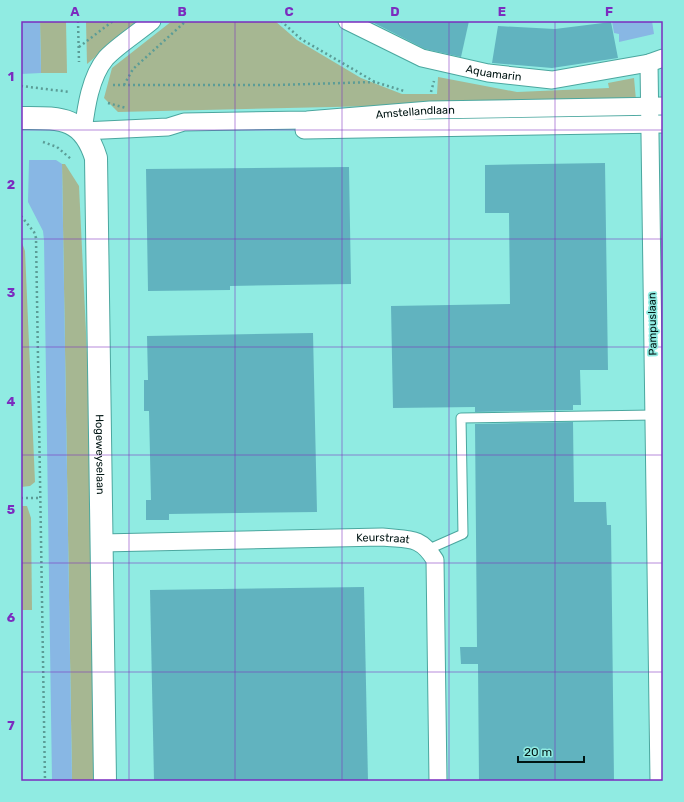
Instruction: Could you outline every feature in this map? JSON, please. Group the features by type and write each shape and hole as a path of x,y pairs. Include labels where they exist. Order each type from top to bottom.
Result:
{"main road":[{"path":"21,118 40,118 73,123 83,131"},
{"name":"Hogeweyselaan","path":"83,131 92,144 96,158 98,179 101,543 105,781"}],"street":[{"path":"83,131 86,108 96,75 106,58 152,21"},
{"name":"Aquamarin","path":"348,21 422,58 488,73 552,80 656,60 656,106"},
{"name":"Amstellandlaan","path":"83,131 168,127 184,122 307,120 430,110 656,106"},
{"name":"Pampuslaan","path":"656,106 658,357 654,415 659,781"},
{"name":"Amstellandlaan","path":"168,127 186,132 656,124"},
{"name":"Keurstraat","path":"101,543 382,537 419,540 428,549"},
{"path":"428,549 435,560 438,781"}],"lane":[{"path":"428,549 463,534 461,418 654,415"}],"path":[{"path":"78,21 79,85 277,85 375,82"},
{"path":"79,47 113,21"},
{"path":"124,85 134,69 186,21"},
{"path":"281,21 301,39 375,82 412,92"},
{"path":"424,92 430,92 430,110"},
{"path":"21,216 34,232 36,238 45,781"},
{"path":"21,498 40,498"}],"green space":[{"path":"40,21 66,21 67,73 41,73"},
{"path":"86,21 137,21 87,64"},
{"path":"172,21 275,21 297,40 361,78 402,94 437,94 438,77 517,92 609,88 608,83 634,78 636,100 118,112 104,98 112,68"},
{"path":"62,164 65,164 79,186 92,458 96,781 72,781"},
{"path":"21,240 25,251 35,482 30,486 21,487"},
{"path":"21,506 27,506 31,518 32,610 21,610"}],"water":[{"path":"21,21 40,21 41,73 21,74"},
{"path":"612,21 652,21 654,34 619,42 619,34 614,33"},
{"path":"29,160 56,160 62,164 72,781 52,781 44,240 43,231 28,202"}],"building":[{"path":"370,21 469,21 461,57 425,49"},
{"path":"611,22 618,58 552,68 492,63 498,26 555,29"},
{"path":"605,163 608,370 580,370 581,405 573,405 573,410 475,412 475,407 393,408 391,306 510,304 509,213 485,213 485,165"},
{"path":"349,167 351,284 230,286 230,290 148,291 146,169"},
{"path":"313,333 317,512 169,514 169,520 146,520 146,500 151,500 149,411 144,411 144,380 148,380 147,336"},
{"path":"573,422 574,502 606,502 607,525 611,525 614,781 479,781 478,664 461,664 460,647 477,647 475,424"},
{"path":"364,587 368,781 154,781 150,590"}]}
